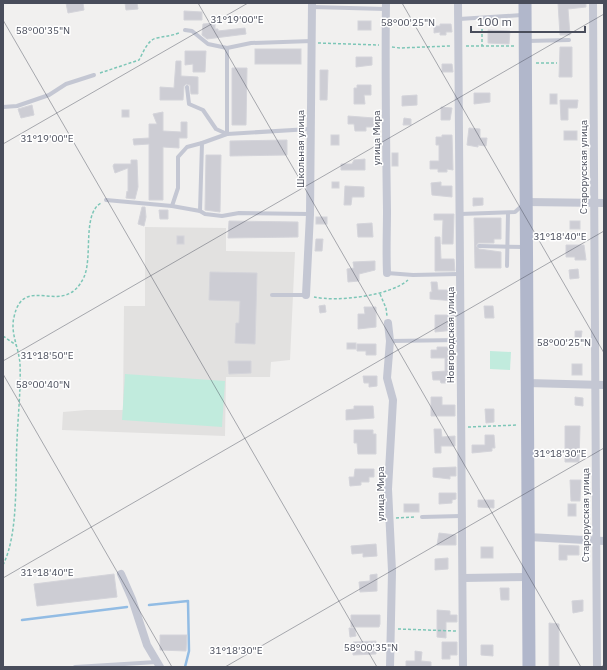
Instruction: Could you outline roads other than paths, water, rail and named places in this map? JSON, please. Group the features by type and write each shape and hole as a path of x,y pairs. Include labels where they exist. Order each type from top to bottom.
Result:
{"main road":[{"path":"525,9 522,44 526,202 529,667"}],"street":[{"name":"Новгородская улица","path":"458,3 460,428 463,578 461,629 463,667"},
{"name":"Старорусская улица","path":"593,3 594,385 597,667"},
{"name":"Школьная улица","path":"310,296 312,5"},
{"name":"улица Мира","path":"386,6 387,214 385,241 387,273"},
{"path":"526,202 604,203"},
{"name":"улица Мира","path":"388,323 390,341 387,378 394,400 388,489 392,571 390,667"},
{"path":"527,383 604,385"},
{"path":"528,537 604,541"},
{"path":"121,574 132,599 147,646 159,664"},
{"path":"463,578 528,577"}],"lane":[{"path":"312,5 386,6"},
{"path":"459,19 482,18 525,9"},
{"path":"185,30 192,31 208,44 227,48 251,43 312,41"},
{"path":"522,44 568,40"},
{"path":"227,48 227,134"},
{"path":"3,107 17,106 48,95 66,84 94,75"},
{"path":"187,87 189,104 203,110 216,129 227,134"},
{"path":"172,206 178,188 178,157 187,147 227,134 310,129"},
{"path":"200,211 202,143"},
{"path":"106,200 172,206 200,211 205,214 222,216 239,213 310,214"},
{"path":"459,214 515,212 526,202"},
{"path":"508,213 508,266"},
{"path":"479,246 526,247"},
{"path":"387,273 413,275 460,274"},
{"path":"272,295 310,296"},
{"path":"390,341 460,340"},
{"path":"422,517 461,516"},
{"path":"75,667 159,664"}],"waterway":[{"path":"149,605 188,601 189,651 185,667"},
{"path":"22,620 127,607"}]}
